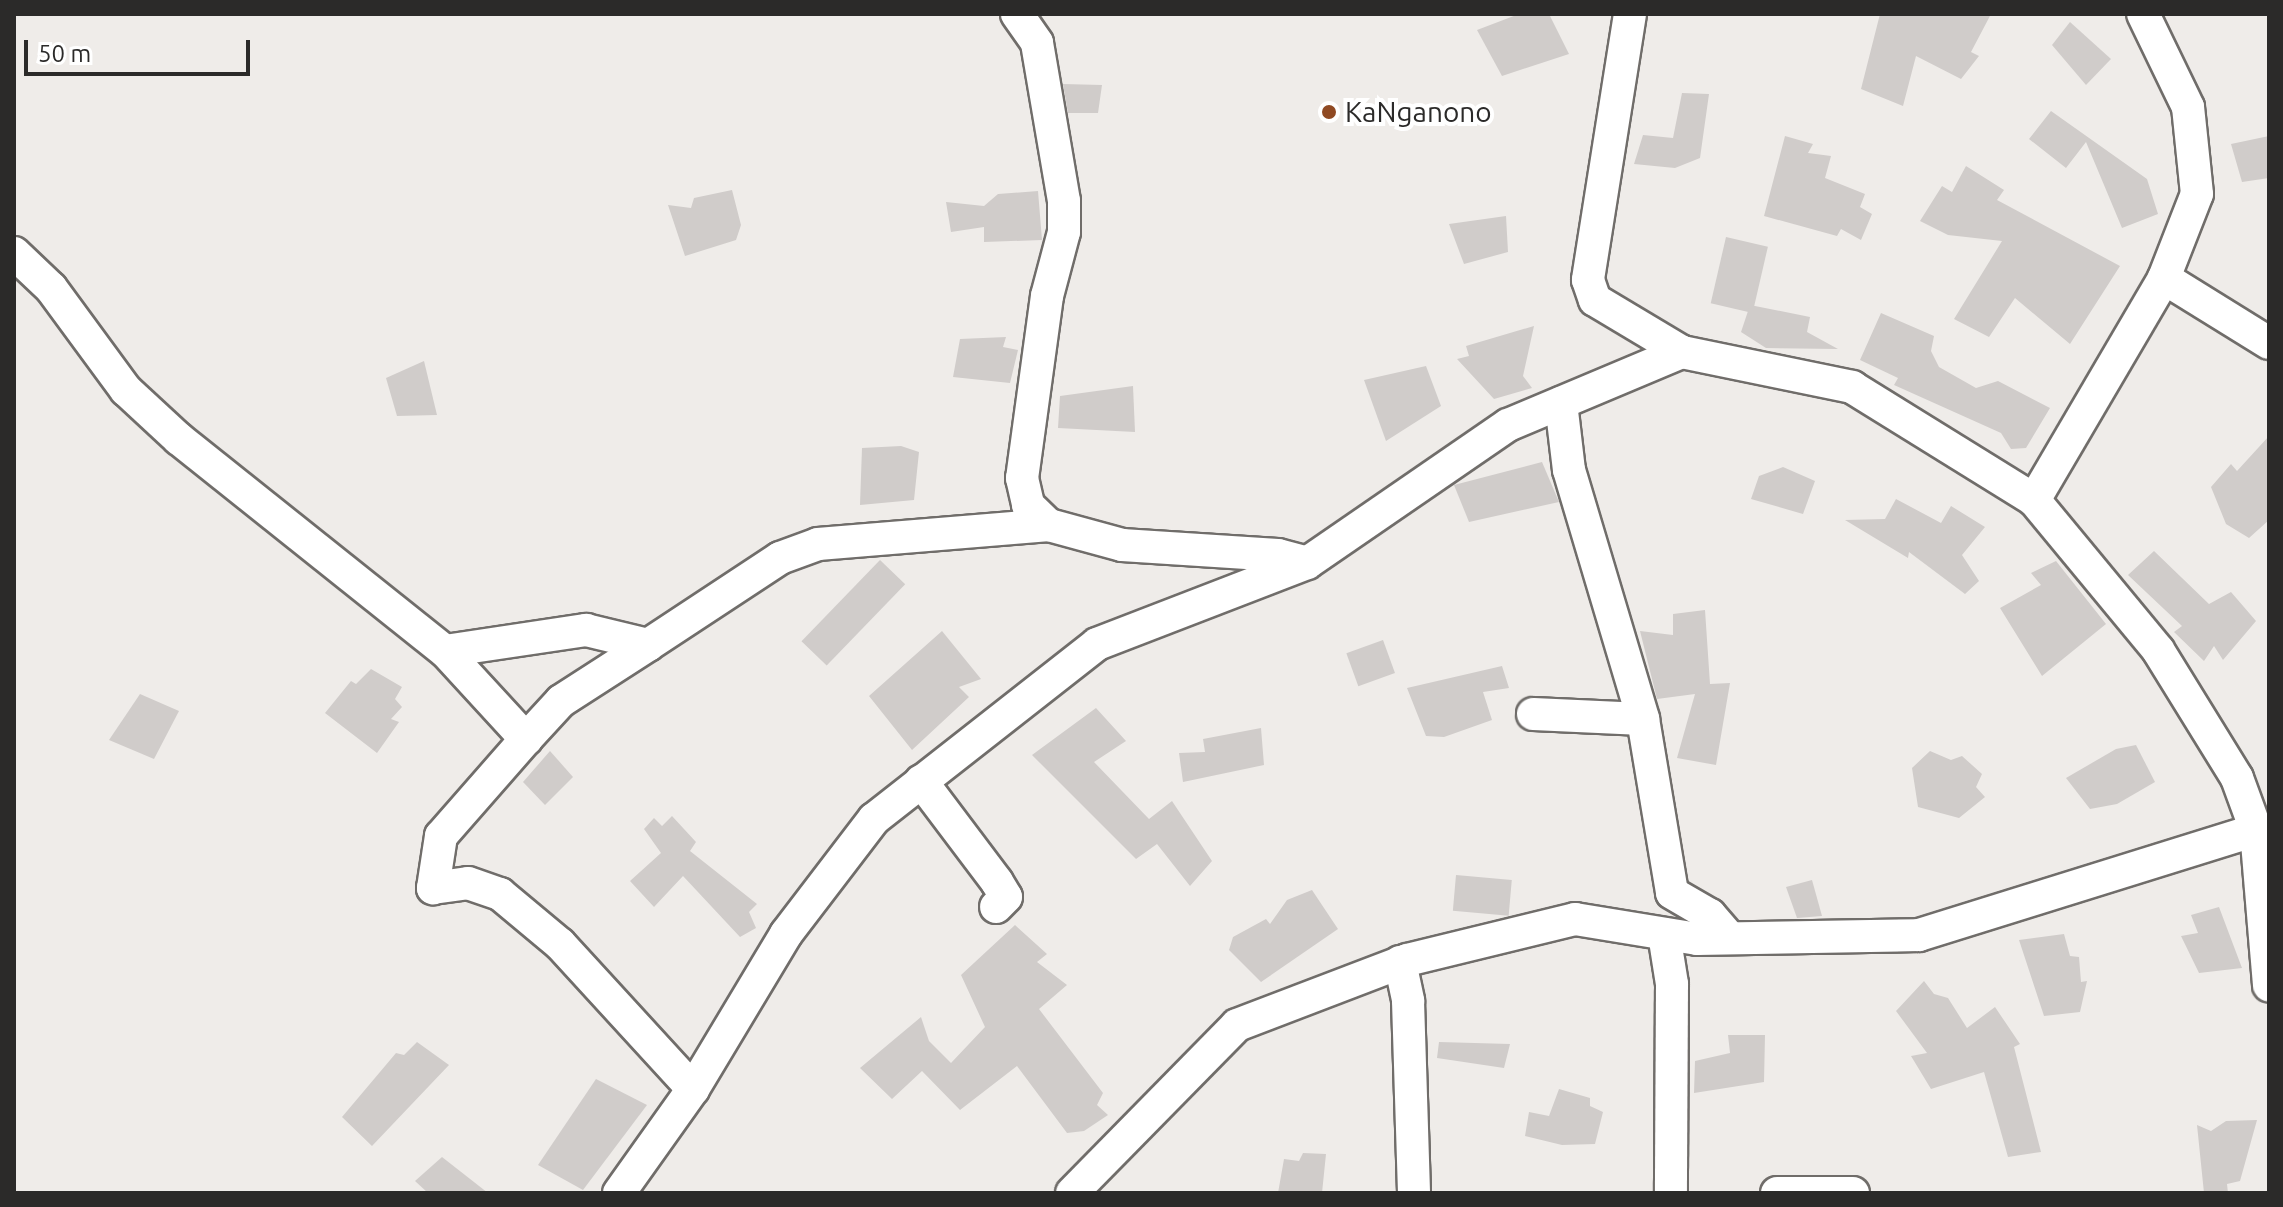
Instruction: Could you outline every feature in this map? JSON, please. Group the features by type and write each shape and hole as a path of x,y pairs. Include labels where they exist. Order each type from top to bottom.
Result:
{"street":[{"path":"1017,14 1037,43 1064,201 1064,232 1047,296 1022,478 1028,505 1049,525"},
{"path":"1630,14 1588,280 1595,300 1682,352 1852,387 2034,500 2158,650 2237,778 2256,830 2269,985"},
{"path":"2034,500 2164,278 2197,194 2188,107 2143,14"},
{"path":"14,253 51,288 126,390 179,439 445,651 526,739"},
{"path":"2164,278 2269,343"},
{"path":"619,1193 693,1089 786,934 874,819 921,781 1097,644 1307,563 1508,425 1682,352"},
{"path":"1561,403 1569,470 1643,719 1672,893 1710,915 1730,938"},
{"path":"693,1089 602,986 500,894 468,883 433,888 441,836 561,701 780,558 818,544 1049,525 1122,545 1278,555 1307,563"},
{"path":"445,651 586,630 648,645"},
{"path":"1533,714 1616,722 1643,719"},
{"path":"921,781 1006,897 996,907"},
{"path":"1072,1193 1237,1025 1400,962 1575,919 1664,934 1730,938 1919,935 2256,830"},
{"path":"1664,934 1672,984 1671,1193"},
{"path":"1400,962 1408,1001 1414,1193"},
{"path":"1780,1193 1853,1193"}],"building":[{"path":"1519,14 1549,14 1569,54 1502,76 1477,30"},
{"path":"1880,14 1991,14 1971,52 1979,56 1961,79 1916,56 1903,106 1861,89"},
{"path":"2070,22 2111,59 2086,85 2052,45"},
{"path":"1063,84 1102,85 1098,113 1068,113"},
{"path":"1682,93 1709,94 1700,158 1675,168 1634,164 1643,135 1673,138"},
{"path":"2051,111 2147,179 2158,214 2122,228 2086,142 2066,168 2029,139"},
{"path":"1785,136 1813,144 1808,153 1831,156 1825,178 1865,194 1860,207 1872,214 1861,240 1841,229 1837,236 1764,216"},
{"path":"2269,136 2269,178 2242,182 2231,144"},
{"path":"1966,166 2004,190 1997,200 2120,266 2070,344 2015,298 1989,337 1954,319 2002,241 1948,235 1920,221 1942,186 1952,192"},
{"path":"732,190 741,225 736,240 685,256 668,205 691,208 694,198"},
{"path":"1038,191 1042,240 984,242 984,227 951,232 946,202 984,206 998,194"},
{"path":"1506,216 1508,252 1464,264 1449,224"},
{"path":"1726,237 1768,247 1753,313 1711,303"},
{"path":"1750,305 1810,317 1807,332 1838,349 1766,348 1741,332"},
{"path":"1881,313 1934,336 1931,351 1939,367 1976,388 1998,381 2050,408 2026,448 2011,449 2001,433 1894,385 1898,378 1860,360"},
{"path":"1534,326 1523,376 1532,388 1494,399 1457,359 1469,356 1466,346"},
{"path":"1006,337 1003,347 1018,350 1010,383 953,377 960,339"},
{"path":"424,361 437,415 397,416 386,378"},
{"path":"1426,366 1441,406 1386,441 1364,380"},
{"path":"1133,386 1135,432 1058,428 1060,396"},
{"path":"2269,436 2269,520 2249,538 2226,524 2211,487 2231,464 2237,471"},
{"path":"901,446 919,452 914,500 860,505 862,448"},
{"path":"1542,462 1559,502 1469,522 1454,485"},
{"path":"1783,467 1815,481 1803,514 1751,499 1759,476"},
{"path":"1896,499 1941,523 1951,506 1985,527 1962,555 1979,581 1965,594 1909,552 1908,558 1845,520 1885,519"},
{"path":"2154,551 2209,604 2231,592 2256,621 2223,660 2214,646 2204,661 2174,632 2182,626 2128,575"},
{"path":"880,560 905,584 827,666 802,641"},
{"path":"2056,561 2106,624 2042,676 2000,608 2041,585 2031,573"},
{"path":"1705,610 1710,684 1730,683 1716,765 1677,758 1695,694 1657,699 1640,631 1673,635 1673,614"},
{"path":"942,631 981,679 959,687 969,697 912,750 869,696"},
{"path":"1383,640 1395,673 1358,686 1346,653"},
{"path":"1502,666 1509,688 1483,692 1492,720 1444,737 1426,736 1407,688"},
{"path":"371,669 402,687 395,699 402,707 391,719 399,722 377,753 325,713 351,681 356,684"},
{"path":"140,694 179,711 154,759 109,740"},
{"path":"1096,708 1126,741 1094,762 1149,819 1172,801 1212,861 1190,886 1157,844 1136,859 1032,755"},
{"path":"1261,728 1264,765 1183,782 1179,753 1205,752 1203,739"},
{"path":"2136,745 2155,782 2117,804 2090,809 2066,778 2116,749"},
{"path":"550,751 573,777 545,805 523,782"},
{"path":"1930,751 1951,760 1962,756 1982,774 1976,787 1985,797 1959,818 1918,807 1912,768"},
{"path":"672,816 696,842 690,851 757,904 749,912 756,928 740,937 683,876 654,907 630,881 661,853 644,829 654,818 662,826"},
{"path":"1456,875 1512,880 1509,916 1453,911"},
{"path":"1812,880 1822,916 1797,918 1786,887"},
{"path":"1312,890 1338,929 1261,982 1229,950 1233,937 1266,919 1270,924 1287,900"},
{"path":"2219,907 2242,968 2199,973 2181,936 2198,933 2191,915"},
{"path":"1015,925 1047,954 1037,962 1067,985 1039,1009 1103,1093 1097,1105 1108,1115 1084,1131 1067,1133 1017,1066 960,1110 922,1071 892,1099 860,1068 921,1017 929,1041 951,1063 985,1027 961,975"},
{"path":"2064,934 2070,956 2079,957 2081,982 2087,981 2080,1012 2044,1016 2019,940"},
{"path":"1924,981 1934,994 1948,998 1967,1028 1995,1007 2020,1044 2014,1047 2041,1152 2008,1157 1984,1072 1931,1089 1911,1056 1927,1053 1896,1011"},
{"path":"1728,1035 1765,1035 1764,1082 1694,1093 1695,1061 1730,1053"},
{"path":"417,1042 449,1065 372,1146 342,1117 396,1053 404,1055"},
{"path":"1439,1042 1510,1044 1504,1068 1437,1058"},
{"path":"596,1079 647,1105 583,1190 538,1165"},
{"path":"1559,1089 1590,1098 1590,1106 1603,1112 1595,1144 1562,1145 1525,1136 1529,1112 1549,1116"},
{"path":"2257,1120 2240,1181 2227,1184 2228,1193 2204,1193 2197,1125 2211,1131 2226,1121"},
{"path":"1303,1153 1326,1154 1322,1193 1278,1193 1284,1159 1299,1161"},
{"path":"442,1157 488,1193 428,1193 415,1181"}],"place":[{"name":"KaNganono","path":"1329,112"}]}
